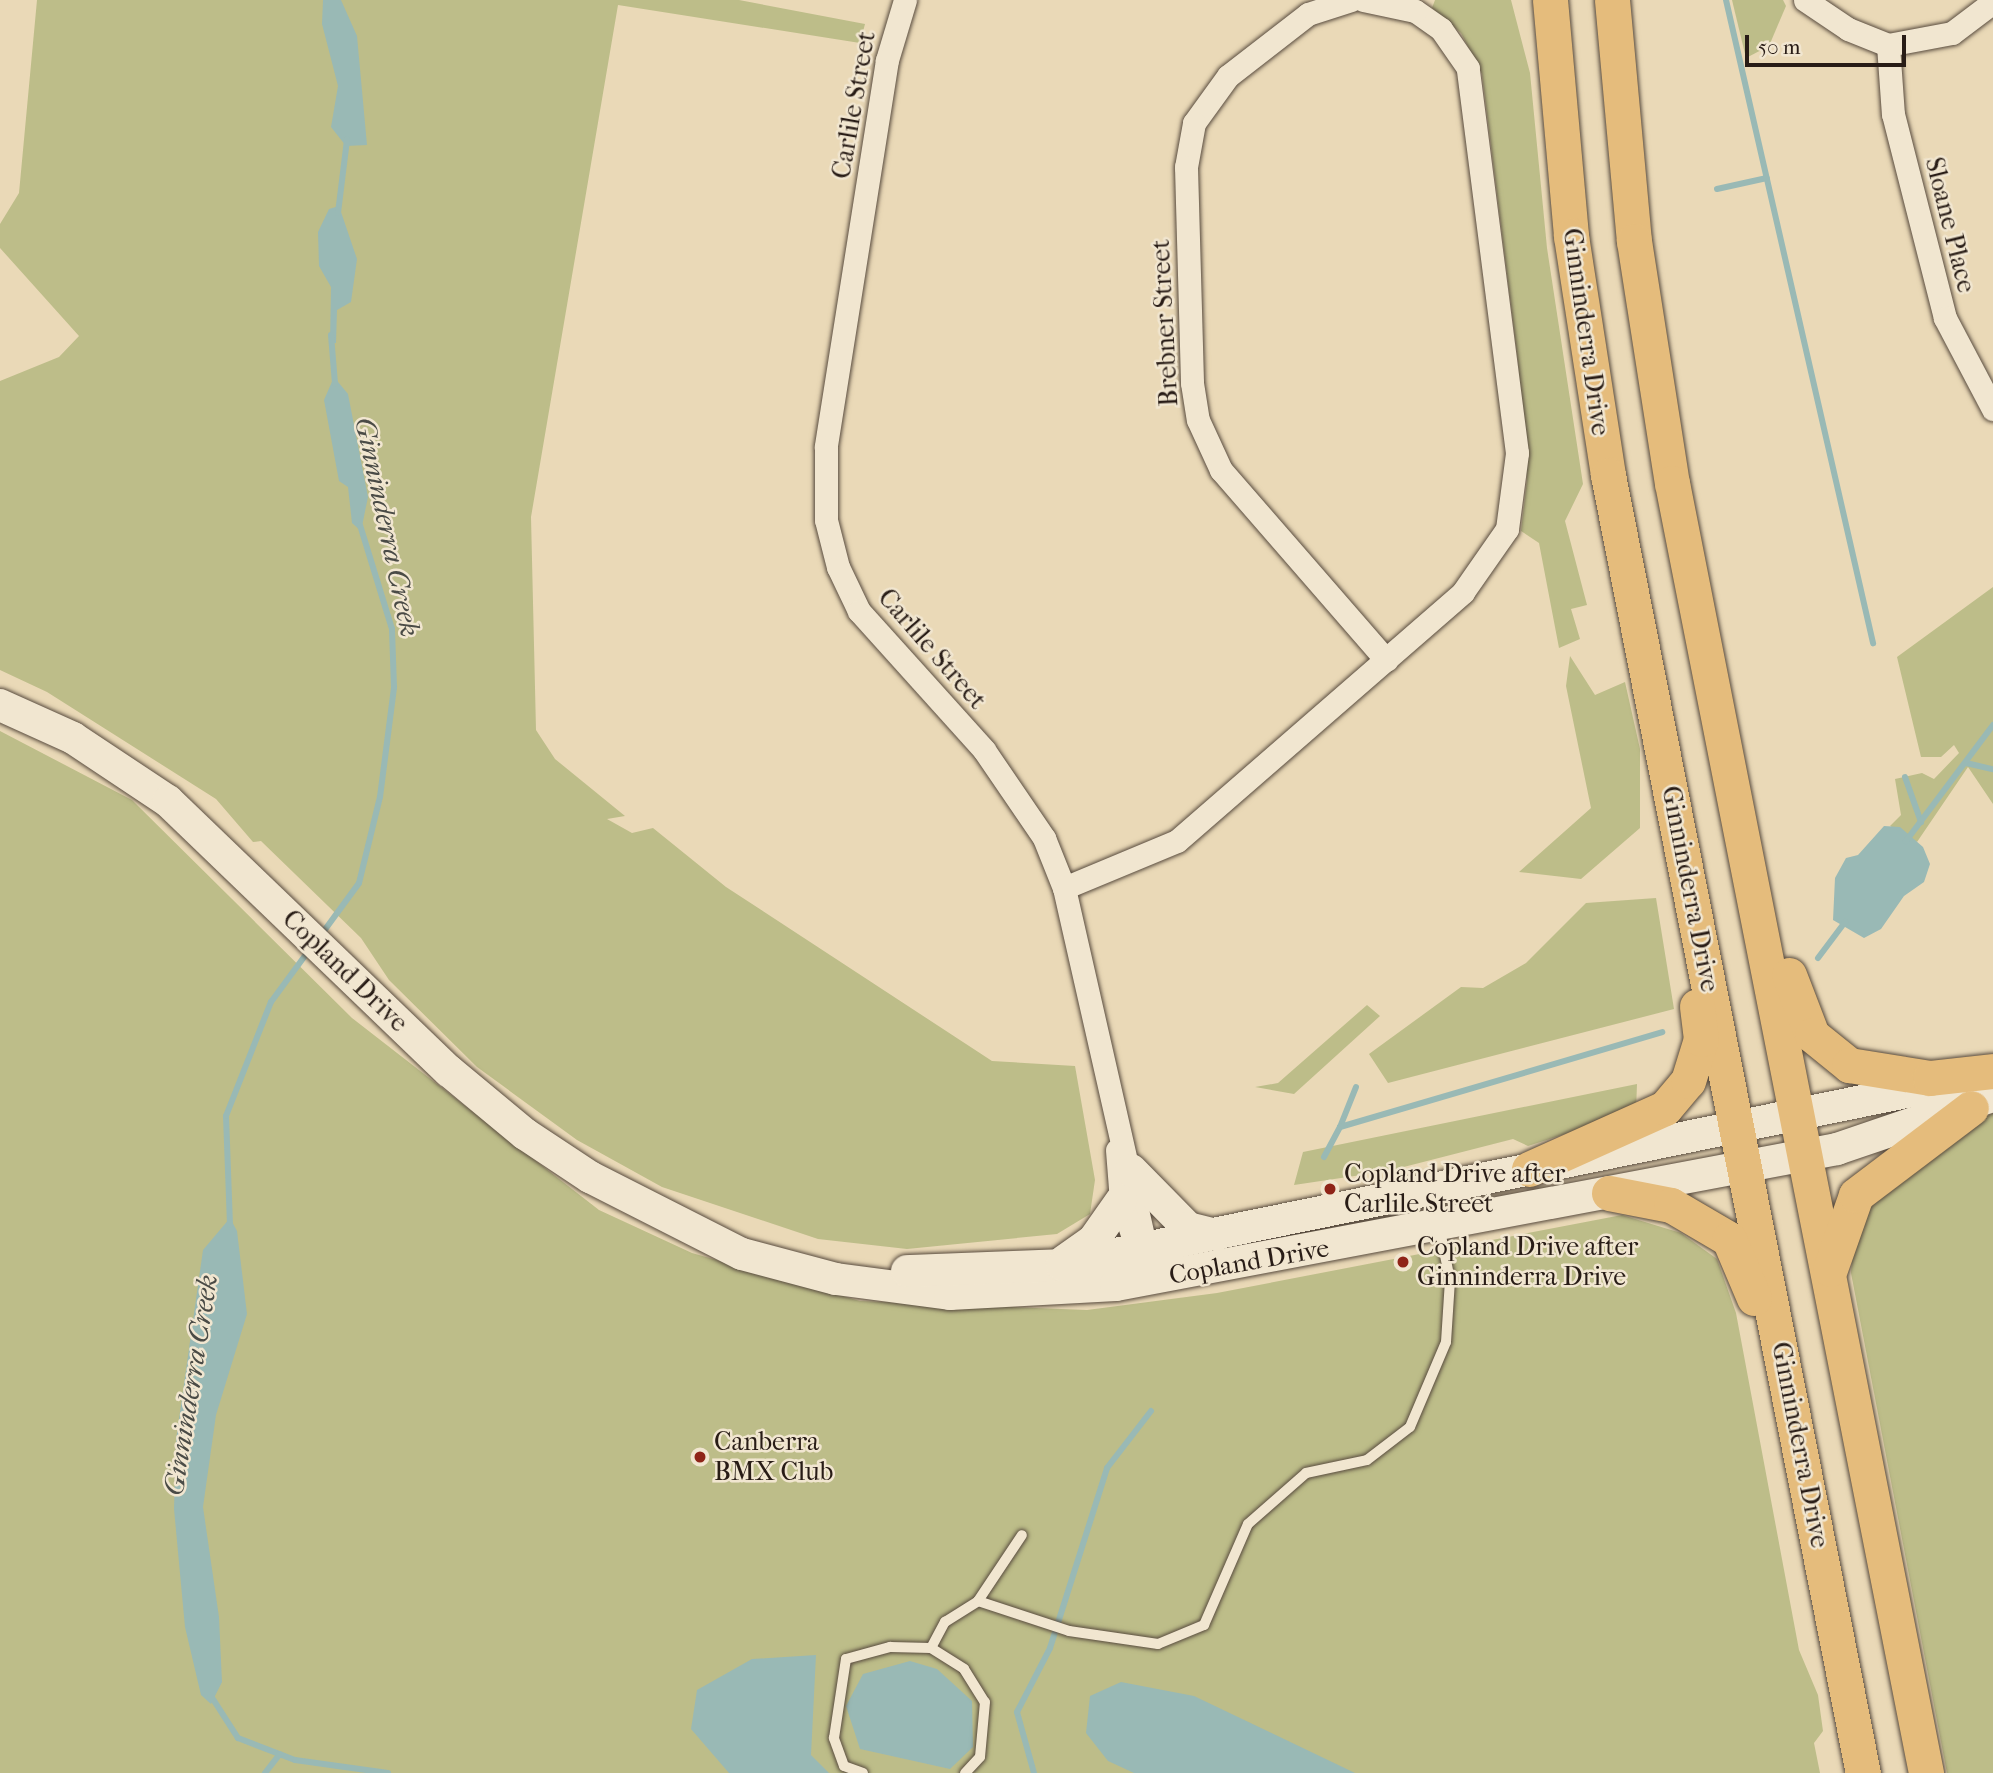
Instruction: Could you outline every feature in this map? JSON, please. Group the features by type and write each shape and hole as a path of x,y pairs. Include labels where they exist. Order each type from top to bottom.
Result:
{"main road":[{"name":"Ginninderra Drive","path":"1550,0 1588,356 1685,884 1738,1127 1863,1773"},
{"path":"1612,0 1651,363 1725,748 1756,870 1798,1012 1830,1052 1871,1072 1930,1078 1993,1072"},
{"name":"Copland Drive","path":"0,705 137,778 238,866 373,998 525,1134 590,1177 697,1230 836,1279 950,1294 1085,1290 1150,1280 1280,1258 1804,1155 1982,1102"},
{"path":"1756,870 1804,1155 1926,1773"},
{"path":"1529,1169 1646,1120 1688,1081 1702,1039 1685,884"},
{"name":"Copland Drive","path":"744,1247 905,1271 1057,1265 1298,1220 1993,1072"},
{"path":"1828,1276 1856,1195 1982,1102"},
{"path":"1125,1157 1188,1228 1232,1233"},
{"path":"1609,1193 1671,1205 1729,1239 1746,1270 1795,1417"},
{"path":"1057,1265 1093,1241 1121,1201"}],"street":[{"name":"Carlile Street","path":"905,0 887,60 826,447 826,520 838,567 859,611 1017,792 1064,888 1125,1157 1141,1249 1150,1280"},
{"name":"Brebner Street","path":"1351,0 1308,14 1228,76 1194,123 1186,167 1192,383 1198,420 1221,470 1386,660"},
{"path":"1064,888 1177,841 1386,660 1489,563 1510,520 1518,473 1468,68 1441,29 1415,11 1363,0"},
{"path":"1805,0 1848,29 1888,45 1952,33 1993,2"},
{"name":"Sloane Place","path":"1888,45 1893,114 1945,318 1993,410"},
{"name":"Carlile Street","path":"1125,1157 1121,1201 1141,1249"}],"lane":[{"path":"978,1601 1069,1631 1158,1644 1204,1625 1248,1524 1306,1473 1367,1460 1410,1427 1446,1342 1450,1280 1439,1226"},
{"path":"931,1648 945,1622 978,1601 1022,1535"},
{"path":"863,1773 844,1766 834,1738 846,1659 890,1647 931,1648 964,1669 985,1702 980,1756 965,1773"}],"green space":[{"path":"37,0 739,0 865,24 860,43 618,5 531,517 536,730 555,759 625,816 607,819 632,833 653,828 726,887 992,1061 1075,1066 1095,1180 1090,1214 1057,1234 907,1249 818,1239 662,1187 577,1140 477,1067 389,980 361,938 261,841 253,842 216,799 47,692 0,670 0,381 59,357 79,336 0,248 0,224 19,193"},
{"path":"1435,0 1511,0 1530,73 1547,248 1583,484 1565,521 1587,605 1571,609 1580,639 1559,648 1539,543 1521,531 1527,480 1518,362 1482,74 1461,33 1432,8"},
{"path":"1732,0 1783,0 1786,6 1769,46 1746,58"},
{"path":"1993,587 1993,804 1968,767 1917,842 1890,826 1901,815 1895,779 1922,773 1934,779 1959,753 1954,745 1941,757 1921,757 1897,657"},
{"path":"1570,656 1595,695 1625,682 1640,749 1640,828 1581,879 1519,872 1591,808 1566,686"},
{"path":"0,731 132,800 352,1018 599,1210 692,1253 860,1301 1087,1310 1217,1293 1622,1215 1681,1233 1717,1259 1736,1313 1799,1650 1818,1695 1823,1731 1814,1743 1820,1773 0,1773"},
{"path":"1656,898 1674,1009 1388,1083 1369,1054 1461,987 1483,988 1526,963 1586,903"},
{"path":"1367,1005 1380,1016 1294,1094 1255,1087 1278,1083"},
{"path":"1637,1084 1636,1111 1528,1146 1513,1139 1388,1171 1294,1185 1303,1152"},
{"path":"1993,1113 1993,1773 1947,1773 1851,1273 1855,1215 1917,1155"}],"water":[{"path":"323,0 341,0 357,36 367,145 346,146 331,127 338,86 322,24"},
{"path":"339,206 357,259 351,302 337,310 336,343 330,343 331,287 319,266 318,232 329,209"},
{"path":"334,377 348,394 368,497 361,531 352,523 348,487 339,481 324,400"},
{"path":"1884,826 1900,827 1923,847 1930,864 1924,882 1904,896 1881,929 1864,938 1833,920 1835,878 1846,858 1858,855"},
{"path":"230,1218 237,1231 247,1314 216,1415 203,1507 219,1617 222,1682 211,1704 201,1695 185,1627 174,1509 176,1440 203,1250"},
{"path":"816,1655 811,1755 829,1773 729,1773 691,1729 697,1690 752,1659"},
{"path":"910,1661 937,1669 972,1701 973,1747 950,1769 860,1749 846,1706 863,1674"},
{"path":"1121,1682 1194,1696 1355,1773 1134,1773 1108,1761 1086,1733 1090,1696"}],"waterway":[{"path":"1726,0 1873,643"},
{"name":"Ginninderra Creek","path":"338,213 347,140"},
{"path":"1717,189 1767,178"},
{"name":"Ginninderra Creek","path":"331,335 335,384"},
{"name":"Ginninderra Creek","path":"321,935 359,883 380,797 394,687 392,629 360,525"},
{"path":"1906,841 1993,725"},
{"path":"1966,763 1993,769"},
{"path":"1905,777 1921,822"},
{"path":"1818,958 1845,922"},
{"name":"Ginninderra Creek","path":"230,1225 226,1116 271,1002 310,949"},
{"path":"1324,1157 1340,1127 1662,1032"},
{"path":"1340,1127 1356,1087"},
{"path":"1034,1773 1017,1712 1050,1648 1107,1468 1151,1411"},
{"name":"Ginninderra Creek","path":"211,1696 238,1738 295,1760 388,1773"},
{"path":"265,1773 280,1754"}],"place":[{"name":"Copland Drive after Carlile Street","path":"1330,1189"},
{"name":"Copland Drive after Ginninderra Drive","path":"1403,1262"},
{"name":"Canberra BMX Club","path":"700,1457"}]}
